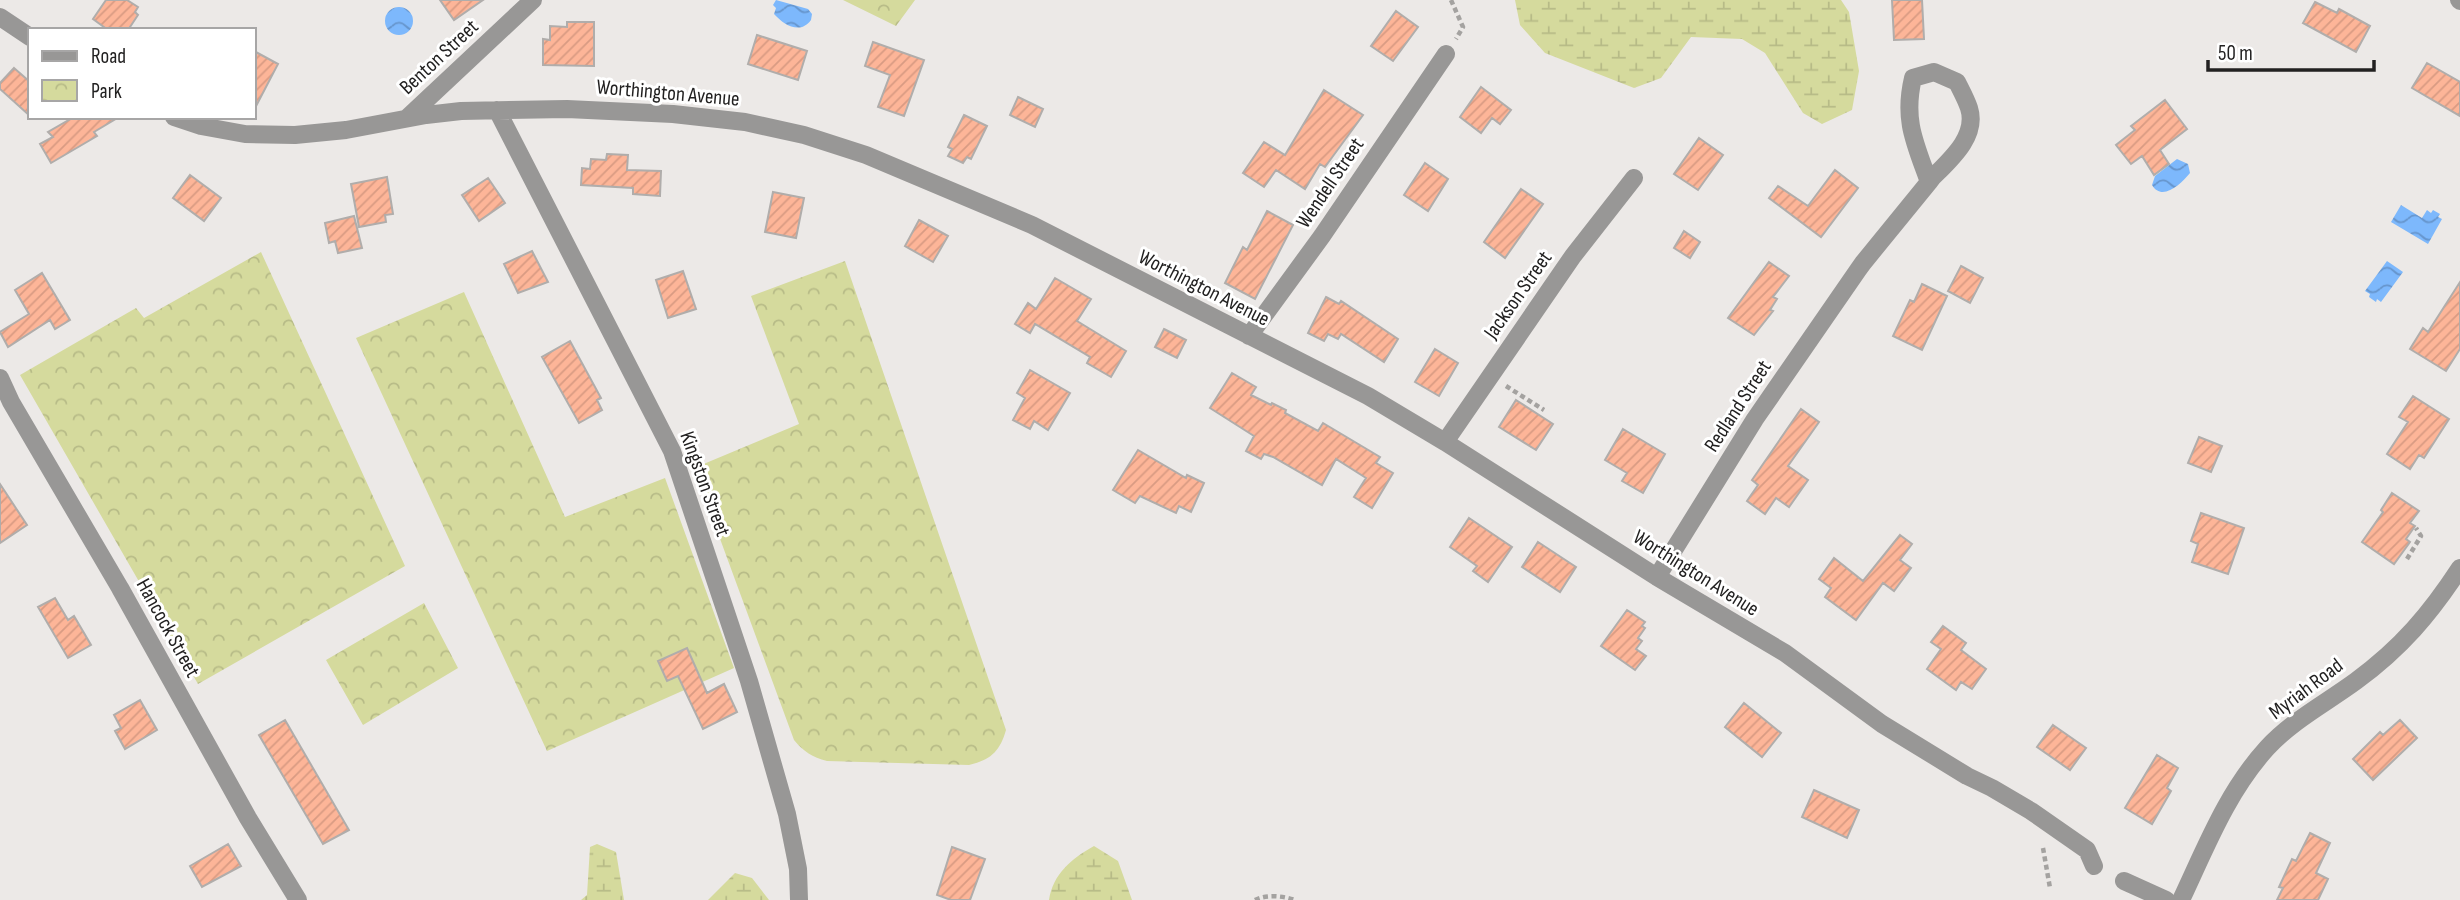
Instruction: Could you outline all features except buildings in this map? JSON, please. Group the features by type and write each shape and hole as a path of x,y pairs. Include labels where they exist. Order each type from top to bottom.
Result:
{"street":[{"name":"Benton Street","path":"407,118 533,0"},
{"path":"0,17 28,36"},
{"name":"Wendell Street","path":"1249,336 1322,236 1446,54"},
{"name":"Redland Street","path":"1657,577 1755,419 1863,263 1955,154 1970,132 1970,110 1957,82 1934,72 1913,78 1908,100 1911,134 1929,182"},
{"name":"Worthington Avenue","path":"179,119 245,134 295,135 346,130 407,118 497,110 602,110 685,115 745,122 834,144 898,168 1032,225 1368,396 1657,577 1785,653 1854,705 1894,731 1967,776 2032,811 2087,850 2094,866"},
{"name":"Kingston Street","path":"497,110 672,451 749,681 787,814 798,869 799,900"},
{"name":"Jackson Street","path":"1445,442 1573,256 1634,178"},
{"name":"Hancock Street","path":"0,378 248,818 298,900"},
{"name":"Myriah Road","path":"2181,900 2228,803 2254,764 2305,713 2355,682 2408,639 2460,568"},
{"path":"2124,881 2166,900"}],"path":[{"path":"1446,54 1463,27 1451,0"},
{"path":"1490,376 1544,410"},
{"path":"2407,559 2421,536 2416,528"},
{"path":"2043,848 2050,888"},
{"path":"1255,900 1262,897 1295,900"}],"green space":[{"path":"843,0 915,0 896,26"},
{"path":"1515,0 1841,0 1849,12 1859,71 1852,110 1822,124 1803,113 1765,53 1742,39 1691,37 1661,78 1634,88 1545,53 1520,25"},
{"path":"261,252 405,566 198,684 20,375 136,308 144,318"},
{"path":"845,261 1006,730 1001,744 993,754 969,765 827,761 809,754 794,740 694,468 799,424 751,296"},
{"path":"464,292 565,517 665,478 734,668 547,751 356,338"},
{"path":"424,603 458,668 363,725 326,660"},
{"path":"597,844 616,852 624,900 581,900 587,895 590,847"},
{"path":"1094,846 1118,861 1132,900 1049,900 1054,882 1064,868"},
{"path":"735,873 752,878 769,900 708,900"}],"water":[{"path":"776,0 808,9 812,14 811,20 802,27 787,25 774,14 776,8 773,5"},
{"path":"399,7 409,11 413,21 409,31 399,35 389,31 385,21 389,11"},
{"path":"2177,159 2188,164 2190,173 2171,190 2156,190 2152,185 2155,176"},
{"path":"2401,205 2422,218 2427,210 2440,214 2438,217 2442,219 2428,244 2391,222"},
{"path":"2387,261 2403,272 2381,302 2377,299 2376,302 2365,291"}]}
